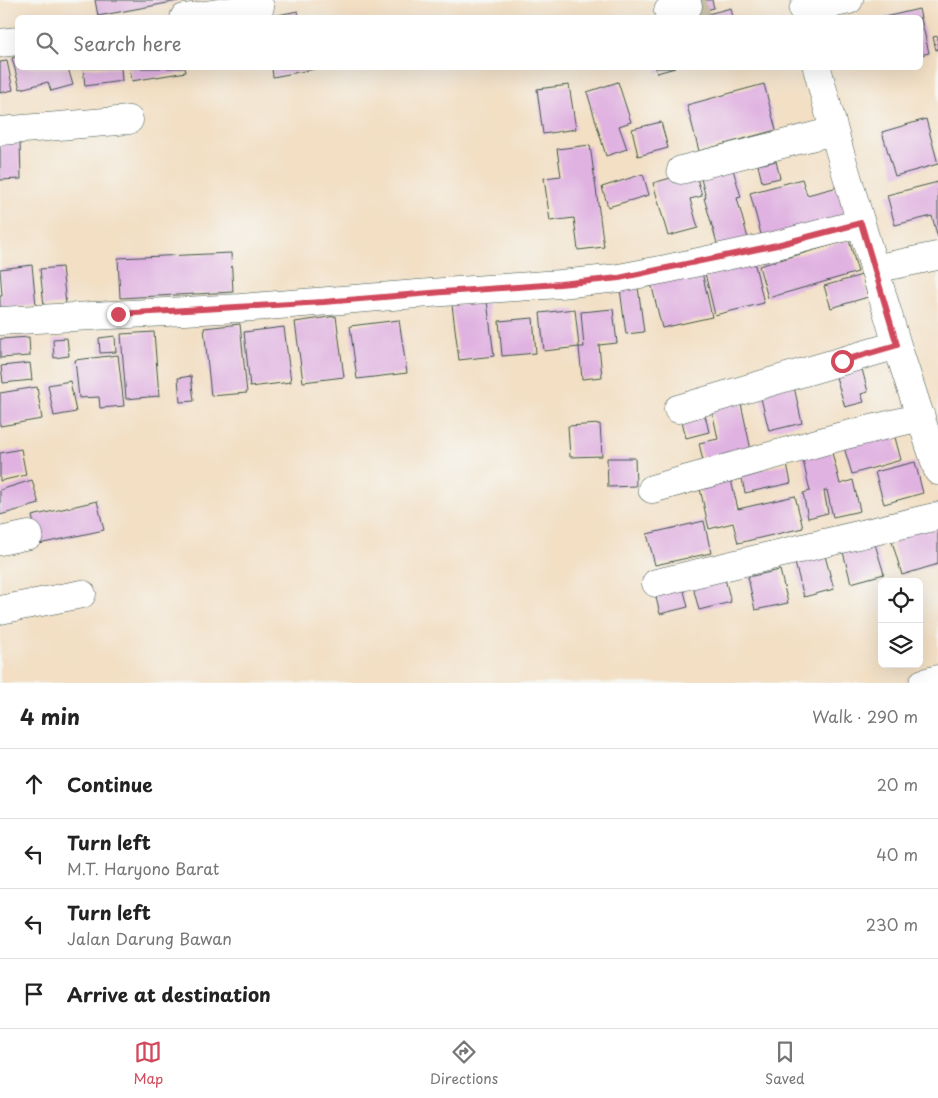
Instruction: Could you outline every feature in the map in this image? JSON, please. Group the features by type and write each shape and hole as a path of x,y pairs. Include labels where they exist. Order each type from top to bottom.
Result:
{"street":[{"path":"803,9 849,0"},
{"path":"205,15 260,7"},
{"path":"0,43 15,41"},
{"path":"818,70 874,269 938,471"},
{"path":"0,131 129,120"},
{"path":"681,170 834,131"},
{"path":"0,321 240,308 619,278 777,245 861,223"},
{"path":"874,269 937,256"},
{"path":"678,409 897,345"},
{"path":"652,489 842,436 921,417"},
{"path":"656,583 938,516"},
{"path":"0,541 29,535"},
{"path":"0,610 82,594"},
{"path":"923,683 938,679"}],"building":[{"path":"95,0 178,0 103,15 98,15"},
{"path":"687,0 712,0 714,8 690,14"},
{"path":"731,8 732,15 704,15"},
{"path":"919,9 920,15 894,15"},
{"path":"298,11 299,15 278,15"},
{"path":"923,27 929,53 923,54"},
{"path":"938,36 938,49 936,50 933,37"},
{"path":"15,57 15,70 12,58"},
{"path":"7,61 13,90 0,93 0,62"},
{"path":"15,70 69,70 73,85 51,91 48,82 20,89"},
{"path":"83,70 121,70 122,81 85,86"},
{"path":"130,70 186,70 186,72 132,81"},
{"path":"272,70 310,70 273,77"},
{"path":"656,70 668,70 657,73"},
{"path":"618,82 631,122 619,126 627,149 606,156 587,92"},
{"path":"764,84 776,130 699,151 687,105"},
{"path":"569,85 576,129 543,134 537,89"},
{"path":"926,119 938,164 895,176 882,132"},
{"path":"661,122 668,148 638,156 632,129"},
{"path":"0,136 20,141 21,179 0,180"},
{"path":"590,145 604,247 578,250 574,218 550,221 544,178 561,176 557,149"},
{"path":"776,161 780,178 762,182 758,165"},
{"path":"732,166 741,197 737,198 749,242 719,250 704,198 706,198 700,175"},
{"path":"695,171 702,196 690,199 698,228 668,236 653,183"},
{"path":"643,174 649,195 608,207 602,187"},
{"path":"802,179 807,195 838,187 846,216 762,238 750,193"},
{"path":"938,182 938,238 932,216 895,225 887,195"},
{"path":"849,240 858,272 768,298 759,266"},
{"path":"231,253 233,292 120,298 118,258"},
{"path":"754,261 764,303 715,315 705,273"},
{"path":"32,265 36,305 0,309 0,296 2,296 0,269"},
{"path":"62,267 66,304 44,306 40,269"},
{"path":"702,272 712,317 662,328 651,283"},
{"path":"862,275 868,297 831,308 824,286"},
{"path":"638,287 644,332 626,334 620,289"},
{"path":"487,301 494,356 459,360 452,305"},
{"path":"575,309 579,347 544,351 540,313"},
{"path":"613,309 617,343 599,345 602,377 582,379 579,347 584,347 581,312"},
{"path":"336,316 344,377 303,382 295,322"},
{"path":"533,318 536,353 502,356 499,321"},
{"path":"399,320 407,373 357,379 350,326"},
{"path":"240,324 247,393 211,396 204,328"},
{"path":"284,327 291,382 250,387 244,332"},
{"path":"154,332 159,396 126,399 121,334"},
{"path":"115,336 116,352 100,353 99,338"},
{"path":"29,337 30,356 0,358 0,339"},
{"path":"67,338 69,356 54,358 53,339"},
{"path":"118,355 124,406 100,408 99,397 79,398 75,360"},
{"path":"30,363 32,380 3,383 1,366"},
{"path":"862,369 868,392 861,394 864,402 845,407 836,377"},
{"path":"191,376 194,401 180,402 178,378"},
{"path":"70,381 76,412 54,416 48,385"},
{"path":"793,382 802,423 769,431 759,390"},
{"path":"37,387 42,419 0,426 0,393"},
{"path":"740,399 751,450 703,461 699,443 718,439 711,406"},
{"path":"704,411 709,432 686,438 681,417"},
{"path":"600,424 602,456 570,457 568,426"},
{"path":"893,430 901,460 852,474 843,444"},
{"path":"830,445 840,484 853,480 860,511 833,517 827,490 824,491 828,513 808,518 803,493 810,491 801,452"},
{"path":"21,449 26,475 0,481 0,453"},
{"path":"607,458 635,458 636,486 608,487"},
{"path":"915,462 923,493 884,504 875,472"},
{"path":"787,464 791,483 745,493 741,474"},
{"path":"730,476 738,509 795,496 803,528 738,543 733,523 709,529 699,484"},
{"path":"32,480 39,504 0,515 0,490"},
{"path":"97,501 104,530 39,544 32,516"},
{"path":"704,521 711,553 655,565 647,534"},
{"path":"938,523 938,564 902,575 891,538"},
{"path":"875,544 884,574 851,583 843,552"},
{"path":"825,556 834,589 804,597 795,563"},
{"path":"780,570 788,603 755,610 748,577"},
{"path":"724,575 731,602 699,610 692,583"},
{"path":"682,583 688,607 660,614 654,589"}],"tunnel":[{"path":"688,6 706,0"}],"route":[{"path":"118,314 324,302 619,278 777,245 861,223 897,345 842,361"}]}
